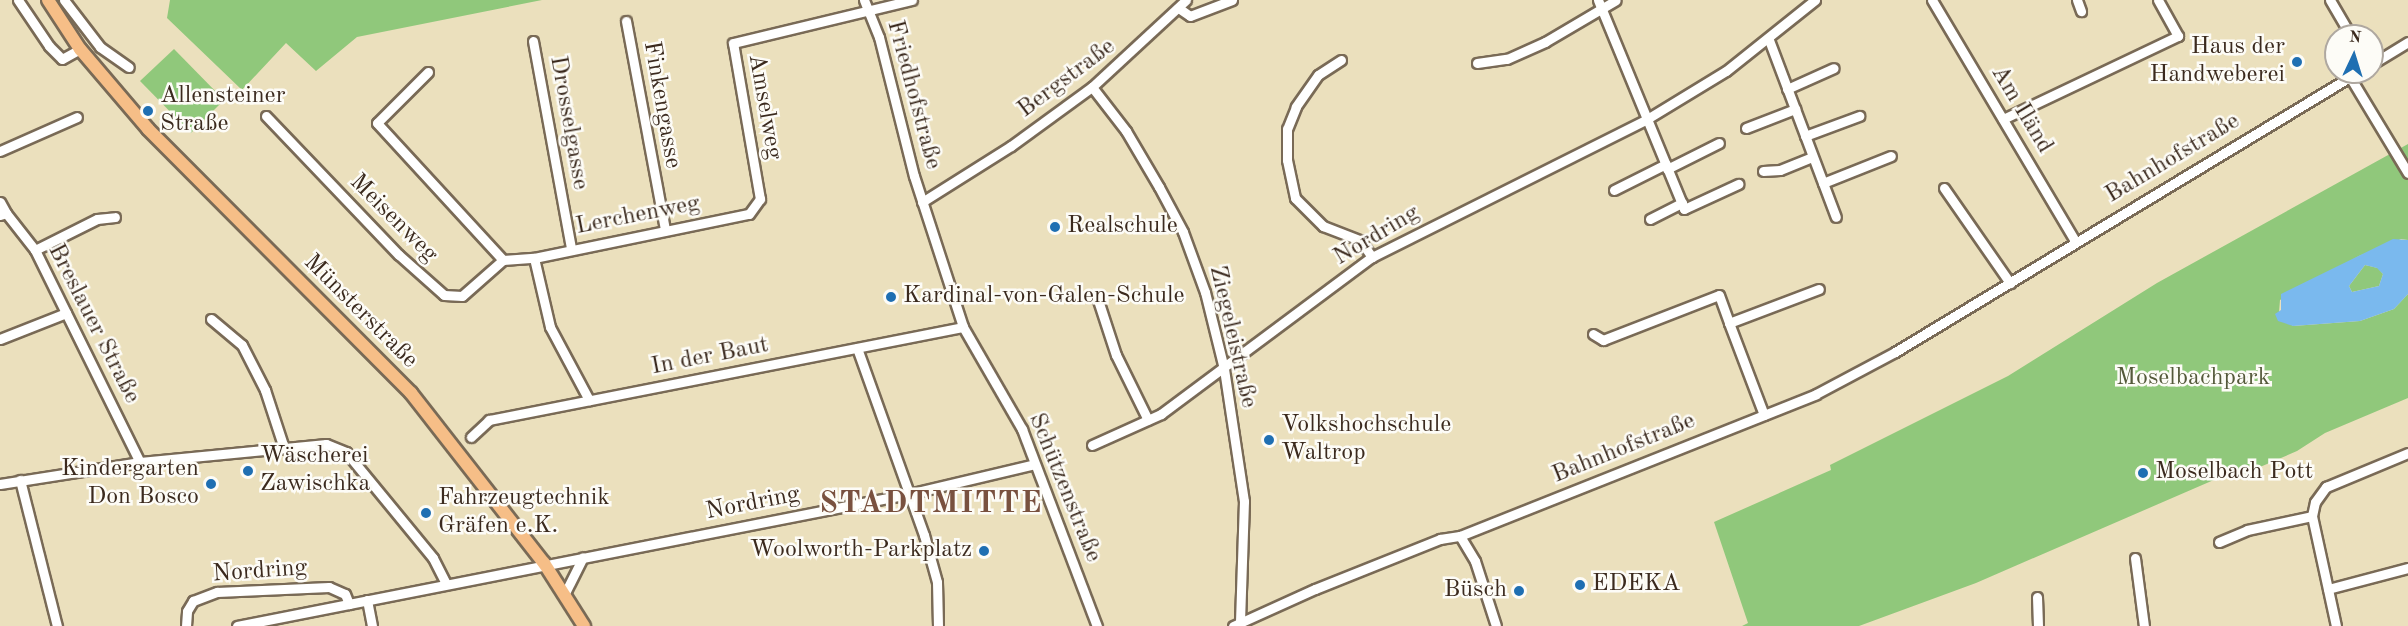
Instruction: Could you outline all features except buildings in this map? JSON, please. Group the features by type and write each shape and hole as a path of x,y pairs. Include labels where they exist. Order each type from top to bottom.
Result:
{"main road":[{"name":"Münsterstraße","path":"48,0 80,49 182,164 411,393 544,563 584,626"}],"street":[{"path":"18,0 49,46 62,59 80,49"},
{"path":"64,0 100,46 129,67"},
{"name":"Amselweg","path":"749,214 760,199 733,43 866,4 912,0"},
{"name":"Bergstraße","path":"922,202 1011,146 1092,87 1180,9 1186,0"},
{"path":"1180,9 1190,16 1232,0"},
{"path":"1598,0 1604,9 1684,209 1738,184"},
{"path":"1477,63 1507,58 1604,9 1616,0"},
{"name":"Nordring","path":"1092,445 1148,420 1224,369 1372,257 1647,119 1769,40 1815,0"},
{"name":"Am Iländ","path":"1932,0 2075,241"},
{"path":"2076,0 2081,11"},
{"path":"2003,118 2178,36 2158,0"},
{"path":"2331,0 2344,24"},
{"name":"Friedhofstraße","path":"866,4 879,38 922,202"},
{"name":"Finkengasse","path":"626,21 665,230"},
{"path":"1769,40 1836,217"},
{"name":"Drosselgasse","path":"533,41 571,248"},
{"path":"2384,57 2408,42"},
{"path":"1341,60 1318,75 1296,107 1287,129 1287,160 1295,198 1323,226 1360,240 1372,257"},
{"path":"1787,88 1834,68"},
{"path":"428,72 377,123 503,260"},
{"name":"Bahnhofstraße","path":"1236,624 1440,539 1460,536 1816,394 1885,357 2010,283 2075,241 2339,84"},
{"path":"2359,84 2408,173"},
{"name":"Ziegeleistraße","path":"1092,87 1126,131 1183,232 1205,292 1224,369 1244,501 1236,624"},
{"path":"1746,128 1795,109"},
{"name":"Meisenweg","path":"266,116 399,255 444,295 462,296 503,260"},
{"path":"1805,136 1859,116"},
{"path":"0,151 77,117"},
{"path":"1614,190 1719,143"},
{"path":"1823,183 1891,156"},
{"path":"1763,171 1780,170 1813,157"},
{"path":"1944,188 2010,283"},
{"path":"0,202 3,214"},
{"name":"Schützenstraße","path":"922,202 963,327 1022,429 1097,626"},
{"path":"1650,219 1682,203"},
{"name":"Breslauer Straße","path":"3,214 35,250 140,462"},
{"name":"Lerchenweg","path":"503,260 534,258 571,248 749,214"},
{"path":"35,250 97,219 115,217"},
{"path":"534,258 550,327 589,400"},
{"path":"1729,323 1819,289"},
{"path":"1593,334 1603,340 1719,295 1764,415"},
{"path":"1097,297 1116,355 1148,420"},
{"path":"0,339 66,313"},
{"path":"210,319 242,345 265,390 284,448"},
{"name":"In der Baut","path":"471,438 489,420 963,327"},
{"path":"857,348 938,582 938,626"},
{"path":"0,484 140,462 326,444 346,452 433,558 446,583"},
{"path":"2336,626 2312,516 2315,502 2326,487 2408,453"},
{"name":"Nordring","path":"237,626 544,563 908,494 1035,464"},
{"path":"20,480 57,626"},
{"path":"2219,542 2247,530 2312,516"},
{"path":"1460,536 1475,561 1496,626"},
{"path":"564,595 583,556"},
{"path":"2135,558 2145,626"},
{"path":"2328,589 2408,568"},
{"name":"Nordring","path":"186,626 187,611 193,602 217,592 329,587 345,594 350,604"},
{"path":"2037,597 2038,626"},
{"path":"367,600 372,626"}],"green space":[{"path":"170,0 542,0 357,37 316,71 286,43 242,90 167,18"},
{"path":"174,49 224,100 191,133 140,81"},
{"name":"Moselbachpark","path":"2408,144 2408,240 2401,239 2359,256 2280,300 2279,313 2293,326 2360,321 2394,309 2408,294 2408,398 2325,433 2297,451 2239,476 2223,476 1976,583 1859,626 1742,626 1748,623 1714,522 1831,470 1830,465 2008,376 2157,283"},
{"path":"2365,265 2378,268 2383,274 2379,286 2352,292 2349,286"}],"water":[{"path":"2393,239 2408,240 2408,294 2394,309 2360,321 2293,326 2278,321 2275,314 2281,310 2281,294","holes":["2365,265 2377,268 2383,274 2379,286 2352,292 2349,286"]}],"place":[{"name":"Haus der Handweberei","path":"2297,62"},
{"name":"Allensteiner Straße","path":"148,111"},
{"name":"Realschule","path":"1055,227"},
{"name":"Kardinal-von-Galen-Schule","path":"891,297"},
{"name":"Volkshochschule Waltrop","path":"1269,440"},
{"name":"Wäscherei Zawischka","path":"248,471"},
{"name":"Moselbach Pott","path":"2143,473"},
{"name":"Kindergarten Don Bosco","path":"211,484"},
{"name":"Fahrzeugtechnik Gräfen e.K.","path":"426,513"},
{"name":"Woolworth-Parkplatz","path":"984,551"},
{"name":"EDEKA","path":"1580,585"},
{"name":"Büsch","path":"1519,591"}],"district":[{"name":"STADTMITTE","path":"931,504"}]}
